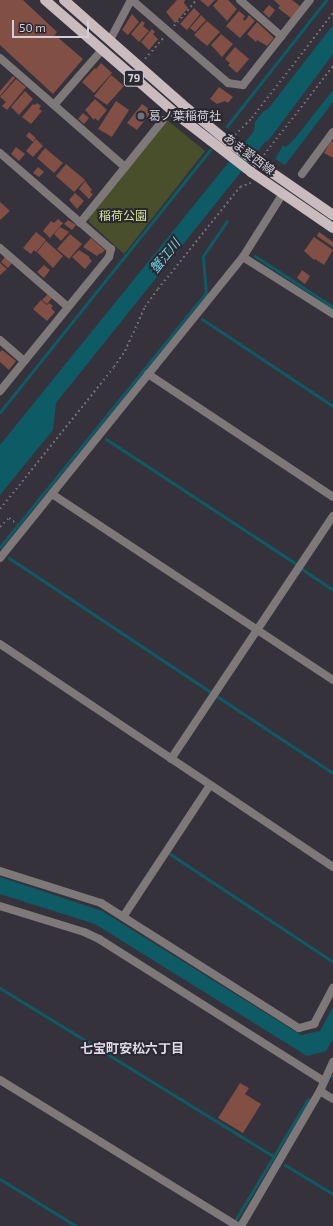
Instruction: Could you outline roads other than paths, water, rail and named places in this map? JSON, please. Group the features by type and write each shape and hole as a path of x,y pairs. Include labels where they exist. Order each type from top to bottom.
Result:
{"main road":[{"name":"あま愛西線","path":"45,0 176,114 226,153 254,168 333,216"},
{"name":"あま愛西線","path":"64,0 182,104 231,143 254,168 260,178 282,195 333,228"}],"street":[{"path":"110,40 131,0 228,83 243,85 310,0"},
{"path":"240,0 281,36"},
{"path":"54,106 102,50"},
{"path":"0,58 125,167"},
{"path":"80,223 163,120"},
{"path":"302,174 333,133"},
{"path":"0,153 111,250 109,257 0,391"},
{"path":"0,558 243,257 282,195"},
{"path":"0,248 68,307"},
{"path":"243,257 333,314"},
{"path":"0,340 24,361"},
{"path":"148,374 333,497"},
{"path":"52,494 333,680"},
{"path":"171,759 333,516"},
{"path":"0,644 333,867"},
{"path":"123,917 210,785"},
{"path":"0,871 100,904 299,1028 314,1024 333,988"},
{"path":"1,907 84,932 99,939 324,1081"},
{"path":"241,1226 320,1091 333,1062"},
{"path":"0,1080 237,1226"},
{"path":"320,1091 333,1099"}],"water":[{"name":"蟹江川","path":"333,25 333,54 268,141 265,142 56,403 53,430 0,495 0,445 254,131 255,122 263,112 268,109"},
{"path":"333,90 333,102 285,165 275,159 283,145 286,147 296,137"},
{"path":"0,877 102,911 301,1035 320,1031 333,1007 333,1039 326,1051 307,1056 95,924 0,894"}],"waterway":[{"path":"227,126 326,0"},
{"path":"0,412 210,150"},
{"path":"0,547 206,293 203,256 227,221"},
{"path":"255,256 333,307"},
{"path":"202,319 333,406"},
{"path":"106,439 296,564"},
{"path":"9,558 211,692"},
{"path":"302,569 333,590"},
{"path":"218,697 333,773"},
{"path":"170,854 333,962"},
{"path":"0,988 273,1156"},
{"path":"236,1219 308,1099"},
{"path":"285,1165 333,1194"},
{"path":"0,1179 76,1226"}],"place":[{"name":"葛ノ葉稲荷社","path":"141,116"}],"district":[{"name":"七宝町安松六丁目","path":"132,1048"}],"park label":[{"name":"稲荷公園","path":"123,216"}]}
